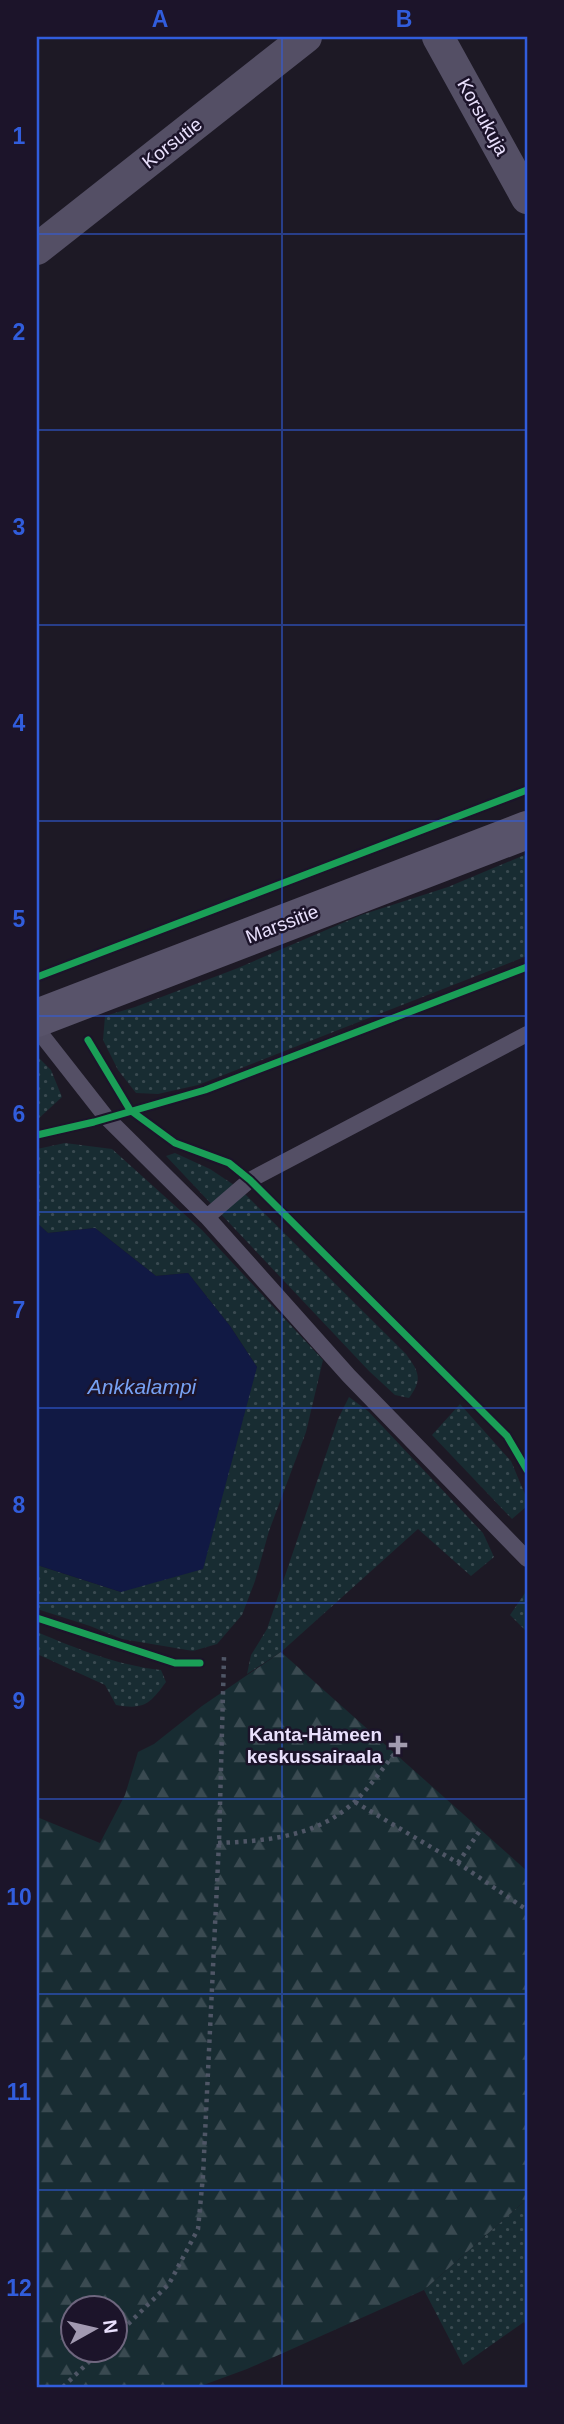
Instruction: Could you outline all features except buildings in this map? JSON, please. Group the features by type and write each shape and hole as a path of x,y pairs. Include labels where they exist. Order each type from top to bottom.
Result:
{"main road":[{"name":"Marssitie","path":"37,1018 527,831"}],"street":[{"name":"Korsutie","path":"37,249 306,37"},
{"name":"Korsukuja","path":"438,37 527,198"}],"lane":[{"path":"37,1029 106,1117 206,1217 349,1376 527,1559"},
{"path":"206,1217 250,1180 527,1034"}],"path":[{"path":"130,2322 169,2284 198,2229 218,1843 224,1657"},
{"path":"218,1843 298,1835 340,1814 355,1802 395,1753"},
{"path":"355,1802 458,1863 527,1910"},
{"path":"458,1863 481,1829"},
{"path":"63,2387 87,2364"}],"green space":[{"path":"527,854 527,956 198,1085 158,1094 136,1093 118,1070 103,1040 105,1016 238,968 361,915 448,887"},
{"path":"37,1056 51,1070 62,1097 37,1120"},
{"path":"65,1143 112,1149 202,1230 323,1360 306,1432 269,1531 242,1615 217,1644 193,1651 122,1639 37,1609 37,1565 121,1592 257,1367 230,1326 188,1273 156,1276 95,1228 48,1233 37,1223 37,1149"},
{"path":"175,1153 210,1169 240,1189 406,1354 418,1376 409,1398 395,1395 369,1371 166,1156"},
{"path":"349,1397 368,1411 483,1533 494,1557 471,1576 418,1529 281,1652 247,1674 251,1655 267,1629 338,1419"},
{"path":"460,1404 511,1461 527,1499 527,1506 512,1519 432,1435"},
{"path":"527,1593 527,1632 510,1615"},
{"path":"37,1632 113,1660 161,1670 166,1682 146,1704 133,1707 116,1705 105,1685 37,1654"},
{"path":"281,1652 527,1871 527,2199 424,2290 247,2369 198,2387 37,2387 37,1817 100,1843 125,1795 138,1752 154,1744 202,1706"},
{"path":"527,2199 527,2327 524,2322 463,2365 424,2290"}],"water":[{"name":"Ankkalampi","path":"37,1223 48,1233 95,1228 156,1276 188,1273 230,1326 257,1367 203,1569 121,1592 37,1565"}],"cycle path":[{"path":"37,977 527,790"},
{"path":"37,1135 94,1122 205,1090 527,967"},
{"path":"88,1040 130,1110 175,1143 229,1163 250,1180 507,1436 527,1470"},
{"path":"37,1618 175,1663 200,1663"}],"place":[{"name":"Kanta-Hämeen keskussairaala","path":"398,1745"}]}
